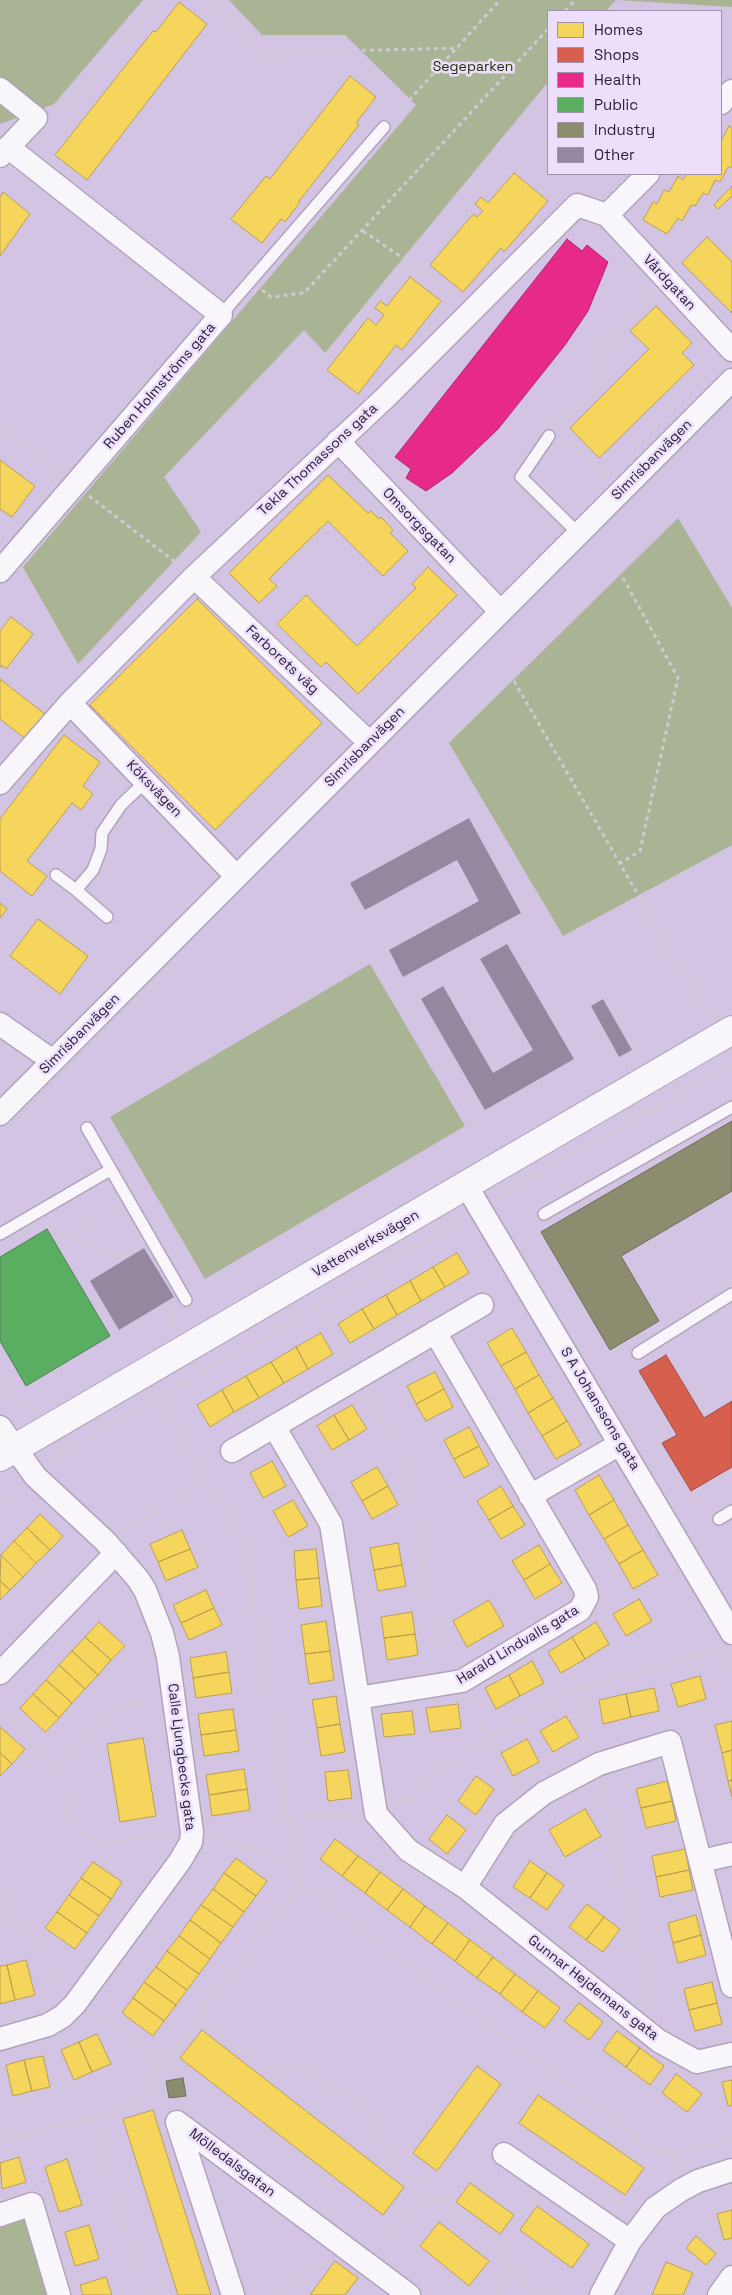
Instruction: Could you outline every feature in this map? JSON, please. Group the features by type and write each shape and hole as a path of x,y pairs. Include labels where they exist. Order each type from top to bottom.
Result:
{"street":[{"path":"0,89 36,118 4,151"},
{"path":"722,101 732,92"},
{"name":"Ruben Holmströms gata","path":"0,572 221,316 4,151"},
{"path":"607,215 647,175"},
{"name":"Tekla Thomassons gata","path":"5,768 194,577 386,396 577,206 607,215"},
{"name":"Vårdgatan","path":"607,215 732,350"},
{"name":"Simrisbanvägen","path":"0,1114 732,380"},
{"name":"Omsorgsgatan","path":"338,441 500,611"},
{"name":"Farborets väg","path":"194,577 370,743"},
{"name":"Köksvägen","path":"70,703 236,876"},
{"path":"0,1024 53,1061"},
{"name":"Vattenverksvägen","path":"5,1444 473,1196 726,1034"},
{"name":"S A Johanssons gata","path":"473,1196 620,1444 725,1641"},
{"path":"232,1451 275,1428 359,1375 482,1305"},
{"name":"Harald Lindvalls gata","path":"358,1698 462,1681 580,1610 587,1597 585,1589 435,1332"},
{"path":"275,1428 331,1524 376,1814"},
{"name":"Calle Ljungbecks gata","path":"0,2039 48,2025 63,2016 76,2004 180,1861 191,1842 192,1832 168,1657 162,1633 138,1579 111,1547 35,1476 5,1444"},
{"path":"530,1496 620,1444"},
{"path":"0,1674 111,1547"},
{"path":"465,1887 506,1824 544,1793 599,1764 670,1742 702,1861 732,1986"},
{"name":"Gunnar Hejdemans gata","path":"376,1814 408,1850 465,1887 659,2041 697,2062 732,2054"},
{"path":"702,1861 732,1854"},
{"name":"Mölledalsgatan","path":"233,2295 177,2122 409,2295"},
{"path":"504,2154 630,2242"},
{"path":"601,2295 630,2242 645,2220 667,2199 698,2181 732,2170"},
{"path":"0,2215 32,2204 59,2295"},
{"path":"719,2295 732,2277"}],"lane":[{"path":"221,316 384,127"},
{"path":"549,436 520,477 578,533"},
{"path":"76,890 93,870 101,849 102,833 121,805 146,781"},
{"path":"56,874 107,917"},
{"path":"544,1214 732,1108"},
{"path":"87,1128 186,1300"},
{"path":"0,1234 110,1170"},
{"path":"638,1353 732,1294"},
{"path":"719,1519 732,1511"}],"path":[{"path":"36,118 66,104 158,0"},
{"path":"209,0 258,53 459,48"},
{"path":"384,127 459,48 500,0"},
{"path":"566,10 575,0"},
{"path":"250,282 271,297 304,293 547,30"},
{"path":"363,231 426,274 469,312"},
{"path":"549,436 602,382 604,376 594,364 595,356 668,282"},
{"path":"0,426 194,577"},
{"path":"558,427 608,475"},
{"path":"618,864 640,850 678,678 621,574"},
{"path":"514,681 618,864 726,1034"},
{"path":"98,1431 317,1307 473,1196 731,1065"},
{"path":"69,1236 128,1201"},
{"path":"46,1226 121,1258 151,1240"},
{"path":"317,1307 359,1375 408,1461 433,1627 462,1681 487,1737 526,1808"},
{"path":"170,1315 177,1327"},
{"path":"0,1385 20,1405 38,1411"},
{"path":"111,1547 207,1480"},
{"path":"288,1818 376,1814 411,1798 460,1755 487,1737 576,1690 725,1641"},
{"path":"576,1690 599,1764 610,1826 659,2041"},
{"path":"60,1766 114,1708 174,1699"},
{"path":"0,1707 60,1766 66,1813 82,1832 101,1843 192,1832 219,1837 295,1862"},
{"path":"0,2139 126,2109 136,2102 301,1884"},
{"path":"198,2020 266,2068 308,2067 367,2108 392,2163 504,2248 526,2285 548,2295"},
{"path":"90,2117 148,2295"},
{"path":"495,2295 514,2264"}],"green space":[{"path":"0,0 143,0 54,104 0,124"},
{"name":"Segeparken","path":"229,0 616,0 607,10 547,10 547,83 325,353 304,330 164,477 201,532 78,664 23,567 416,105 345,35 262,35"},
{"path":"616,0 732,0 732,7"},
{"path":"678,518 732,608 732,845 563,936 449,743"},
{"path":"370,964 465,1126 205,1279 110,1117"},
{"path":"28,2212 53,2295 0,2295 0,2221"}],"building: Homes":[{"path":"179,2 207,24 87,180 55,155 153,31 156,32"},
{"path":"350,76 376,97 356,123 359,125 299,201 285,222 281,219 262,243 231,219 266,176 270,179"},
{"path":"729,126 732,128 732,167 728,167 720,182 715,180 708,195 703,193 695,206 691,205 682,221 678,218 667,234 643,220 653,202 657,204 664,190 669,192 678,176 683,180 686,175 722,175 722,139"},
{"path":"514,173 548,201 504,252 501,248 463,292 430,265 473,214 477,217 483,211 475,204 481,197 488,203"},
{"path":"732,186 732,196 718,209 714,205"},
{"path":"3,192 30,214 0,256 0,197"},
{"path":"707,237 732,262 732,313 682,263"},
{"path":"410,277 441,301 402,350 396,345 358,394 327,370 368,318 376,325 384,315 375,308 380,301 387,306"},
{"path":"656,306 692,343 682,353 694,365 599,458 570,428 649,349 630,331"},
{"path":"0,460 35,486 12,517 0,509"},
{"path":"328,475 368,513 371,511 379,519 381,517 393,530 390,533 408,551 383,576 328,521 269,579 277,586 259,603 229,573"},
{"path":"428,567 457,595 358,694 326,662 321,667 277,624 306,595 357,646 416,588 412,584"},
{"path":"197,599 322,723 215,830 90,705"},
{"path":"11,617 33,634 6,669 2,665 0,668 0,631"},
{"path":"0,679 46,715 27,740 0,719"},
{"path":"64,735 100,762 83,786 93,794 81,810 72,803 27,861 47,876 32,896 0,871 0,819"},
{"path":"0,903 7,909 0,918"},
{"path":"38,919 88,956 60,994 10,956"},
{"path":"457,1253 469,1273 445,1287 433,1267"},
{"path":"433,1267 445,1287 421,1301 410,1281"},
{"path":"410,1281 421,1301 397,1315 386,1295"},
{"path":"386,1295 397,1315 374,1329 362,1309"},
{"path":"362,1309 374,1329 350,1343 338,1324"},
{"path":"512,1328 526,1352 501,1366 487,1343"},
{"path":"321,1333 333,1354 308,1369 296,1347"},
{"path":"296,1347 308,1369 284,1383 271,1362"},
{"path":"526,1352 539,1375 515,1389 501,1366"},
{"path":"271,1362 284,1383 259,1398 246,1376"},
{"path":"435,1372 444,1389 416,1404 407,1386"},
{"path":"539,1375 553,1398 528,1413 515,1389"},
{"path":"246,1376 259,1398 234,1412 222,1390"},
{"path":"444,1389 453,1407 426,1421 416,1404"},
{"path":"222,1390 234,1412 210,1427 197,1405"},
{"path":"553,1398 567,1421 542,1436 528,1413"},
{"path":"352,1405 367,1429 349,1440 334,1415"},
{"path":"334,1415 349,1440 332,1450 317,1426"},
{"path":"567,1421 581,1445 556,1459 542,1436"},
{"path":"469,1427 479,1446 454,1459 444,1440"},
{"path":"479,1446 489,1465 464,1478 454,1459"},
{"path":"272,1461 286,1486 263,1498 250,1473"},
{"path":"377,1467 388,1486 362,1501 351,1482"},
{"path":"599,1475 614,1500 589,1515 575,1490"},
{"path":"388,1486 398,1505 372,1519 362,1501"},
{"path":"501,1486 513,1506 489,1520 477,1501"},
{"path":"293,1500 308,1526 288,1537 273,1511"},
{"path":"614,1500 628,1525 604,1539 589,1515"},
{"path":"513,1506 525,1525 501,1539 489,1520"},
{"path":"40,1514 63,1536 50,1550 27,1528"},
{"path":"628,1525 643,1550 619,1564 604,1539"},
{"path":"27,1528 50,1550 36,1563 14,1541"},
{"path":"182,1530 190,1549 158,1562 150,1544"},
{"path":"14,1541 36,1563 23,1577 1,1555"},
{"path":"398,1543 402,1565 374,1570 370,1548"},
{"path":"539,1545 550,1564 524,1580 512,1561"},
{"path":"190,1549 198,1567 166,1581 158,1562"},
{"path":"316,1549 319,1578 296,1580 294,1551"},
{"path":"643,1550 658,1575 633,1589 619,1564"},
{"path":"1,1555 23,1577 10,1590 0,1581"},
{"path":"550,1564 562,1583 535,1599 524,1580"},
{"path":"402,1565 406,1586 378,1591 374,1570"},
{"path":"319,1578 322,1606 299,1609 296,1580"},
{"path":"0,1581 10,1590 0,1600"},
{"path":"206,1590 214,1608 181,1623 173,1605"},
{"path":"639,1599 652,1621 626,1636 613,1614"},
{"path":"489,1600 504,1626 467,1647 453,1621"},
{"path":"214,1608 222,1625 189,1640 181,1623"},
{"path":"412,1612 415,1634 384,1638 381,1617"},
{"path":"326,1621 330,1651 305,1654 301,1625"},
{"path":"99,1622 125,1646 111,1660 85,1637"},
{"path":"596,1622 609,1644 585,1659 572,1637"},
{"path":"415,1634 418,1655 387,1660 384,1638"},
{"path":"85,1637 111,1660 98,1675 72,1651"},
{"path":"572,1637 585,1659 561,1673 548,1652"},
{"path":"72,1651 98,1675 85,1689 59,1665"},
{"path":"330,1651 334,1680 309,1684 305,1654"},
{"path":"226,1652 229,1672 193,1678 190,1658"},
{"path":"532,1661 544,1683 520,1696 509,1675"},
{"path":"59,1665 85,1689 72,1703 46,1680"},
{"path":"229,1672 232,1693 196,1698 193,1678"},
{"path":"509,1675 520,1696 496,1709 485,1688"},
{"path":"700,1676 706,1699 678,1707 671,1684"},
{"path":"46,1680 72,1703 59,1718 33,1694"},
{"path":"654,1688 659,1711 631,1717 626,1694"},
{"path":"33,1694 59,1718 45,1732 20,1708"},
{"path":"626,1694 631,1717 603,1724 599,1700"},
{"path":"336,1696 340,1724 317,1728 312,1700"},
{"path":"458,1704 461,1728 430,1732 426,1708"},
{"path":"233,1709 236,1730 201,1735 198,1714"},
{"path":"412,1711 415,1734 384,1737 381,1714"},
{"path":"566,1716 579,1737 553,1752 540,1731"},
{"path":"732,1721 732,1750 722,1753 715,1725"},
{"path":"340,1724 345,1752 321,1756 317,1728"},
{"path":"0,1727 25,1749 12,1764 0,1753"},
{"path":"236,1730 239,1751 204,1756 201,1735"},
{"path":"143,1738 156,1816 120,1822 107,1744"},
{"path":"527,1739 539,1762 513,1776 501,1753"},
{"path":"732,1750 732,1780 728,1781 722,1753"},
{"path":"0,1753 12,1764 0,1776"},
{"path":"244,1769 247,1789 209,1795 206,1775"},
{"path":"348,1770 352,1798 328,1801 325,1772"},
{"path":"476,1776 494,1789 476,1815 458,1801"},
{"path":"732,1780 732,1797 728,1781"},
{"path":"667,1781 672,1801 641,1808 636,1789"},
{"path":"247,1789 250,1810 212,1816 209,1795"},
{"path":"672,1801 676,1821 646,1828 641,1808"},
{"path":"585,1809 601,1836 565,1857 549,1830"},
{"path":"447,1815 466,1830 447,1854 429,1839"},
{"path":"335,1839 358,1856 342,1876 320,1859"},
{"path":"685,1849 689,1870 656,1877 652,1856"},
{"path":"358,1856 380,1872 365,1893 342,1876"},
{"path":"236,1858 267,1881 256,1896 224,1873"},
{"path":"530,1861 547,1873 530,1898 513,1887"},
{"path":"93,1862 122,1882 111,1899 81,1878"},
{"path":"689,1870 693,1890 660,1897 656,1877"},
{"path":"380,1872 403,1889 387,1910 365,1893"},
{"path":"224,1873 256,1896 244,1912 213,1889"},
{"path":"547,1873 564,1885 547,1910 530,1898"},
{"path":"81,1878 111,1899 99,1916 69,1895"},
{"path":"213,1889 244,1912 233,1927 201,1905"},
{"path":"403,1889 425,1906 410,1927 387,1910"},
{"path":"69,1895 99,1916 87,1933 57,1912"},
{"path":"587,1904 604,1917 586,1940 569,1927"},
{"path":"201,1905 233,1927 221,1943 190,1920"},
{"path":"425,1906 448,1923 432,1944 410,1927"},
{"path":"57,1912 87,1933 75,1949 45,1928"},
{"path":"696,1915 701,1935 673,1943 668,1923"},
{"path":"604,1917 620,1929 603,1952 586,1940"},
{"path":"190,1920 221,1943 210,1959 179,1936"},
{"path":"448,1923 470,1940 455,1961 432,1944"},
{"path":"701,1935 706,1955 678,1963 673,1943"},
{"path":"179,1936 210,1959 199,1974 167,1951"},
{"path":"470,1940 493,1957 477,1978 455,1961"},
{"path":"167,1951 199,1974 187,1990 156,1967"},
{"path":"493,1957 515,1974 500,1994 477,1978"},
{"path":"26,1960 35,1995 15,2000 7,1965"},
{"path":"7,1965 15,2000 0,2004 0,1966"},
{"path":"156,1967 187,1990 176,2005 144,1982"},
{"path":"515,1974 538,1991 522,2012 500,1994"},
{"path":"144,1982 176,2005 164,2021 133,1998"},
{"path":"712,1982 717,2003 689,2010 684,1989"},
{"path":"538,1991 560,2008 545,2028 522,2012"},
{"path":"133,1998 164,2021 153,2036 122,2013"},
{"path":"579,2003 603,2022 589,2040 564,2021"},
{"path":"717,2003 722,2024 695,2031 689,2010"},
{"path":"202,2030 404,2187 383,2215 180,2058"},
{"path":"617,2031 640,2048 626,2067 603,2050"},
{"path":"97,2034 111,2064 92,2072 79,2042"},
{"path":"79,2042 92,2072 74,2080 61,2050"},
{"path":"640,2048 664,2066 650,2085 626,2067"},
{"path":"43,2056 50,2087 32,2091 24,2060"},
{"path":"24,2060 32,2091 13,2096 6,2065"},
{"path":"477,2066 501,2084 437,2171 413,2153"},
{"path":"676,2074 702,2094 687,2112 662,2093"},
{"path":"732,2080 732,2105 728,2106 722,2082"},
{"path":"538,2095 644,2168 625,2195 519,2123"},
{"path":"153,2110 211,2295 178,2295 123,2119"},
{"path":"19,2157 26,2182 2,2189 0,2163"},
{"path":"67,2159 82,2205 59,2212 45,2167"},
{"path":"470,2183 514,2215 500,2234 456,2202"},
{"path":"537,2206 589,2244 572,2268 520,2230"},
{"path":"732,2210 732,2238 724,2240 717,2214"},
{"path":"439,2222 489,2261 469,2286 420,2246"},
{"path":"89,2225 99,2259 75,2266 65,2232"},
{"path":"696,2236 716,2254 706,2265 686,2248"},
{"path":"335,2261 358,2278 345,2295 310,2295"},
{"path":"666,2262 693,2273 683,2295 652,2295"},
{"path":"106,2277 112,2295 83,2295 80,2285"}],"building: Shops":[{"path":"666,1355 704,1418 732,1401 732,1467 691,1491 662,1443 677,1435 639,1371"}],"building: Health":[{"path":"567,239 582,251 587,245 608,262 588,311 565,345 498,429 452,473 426,491 406,478 411,469 395,457"}],"building: Public":[{"path":"47,1229 110,1336 26,1386 0,1341 0,1257"}],"building: Industry":[{"path":"732,1121 732,1191 621,1256 659,1321 610,1350 541,1232"},
{"path":"183,2078 186,2096 169,2098 166,2081"}],"building: Other":[{"path":"469,818 521,913 403,977 389,950 479,901 457,860 365,910 350,883"},
{"path":"507,944 574,1059 485,1110 421,999 443,986 493,1073 533,1050 480,959"},
{"path":"603,999 632,1050 619,1057 591,1006"},
{"path":"144,1248 174,1297 119,1330 90,1281"}]}
